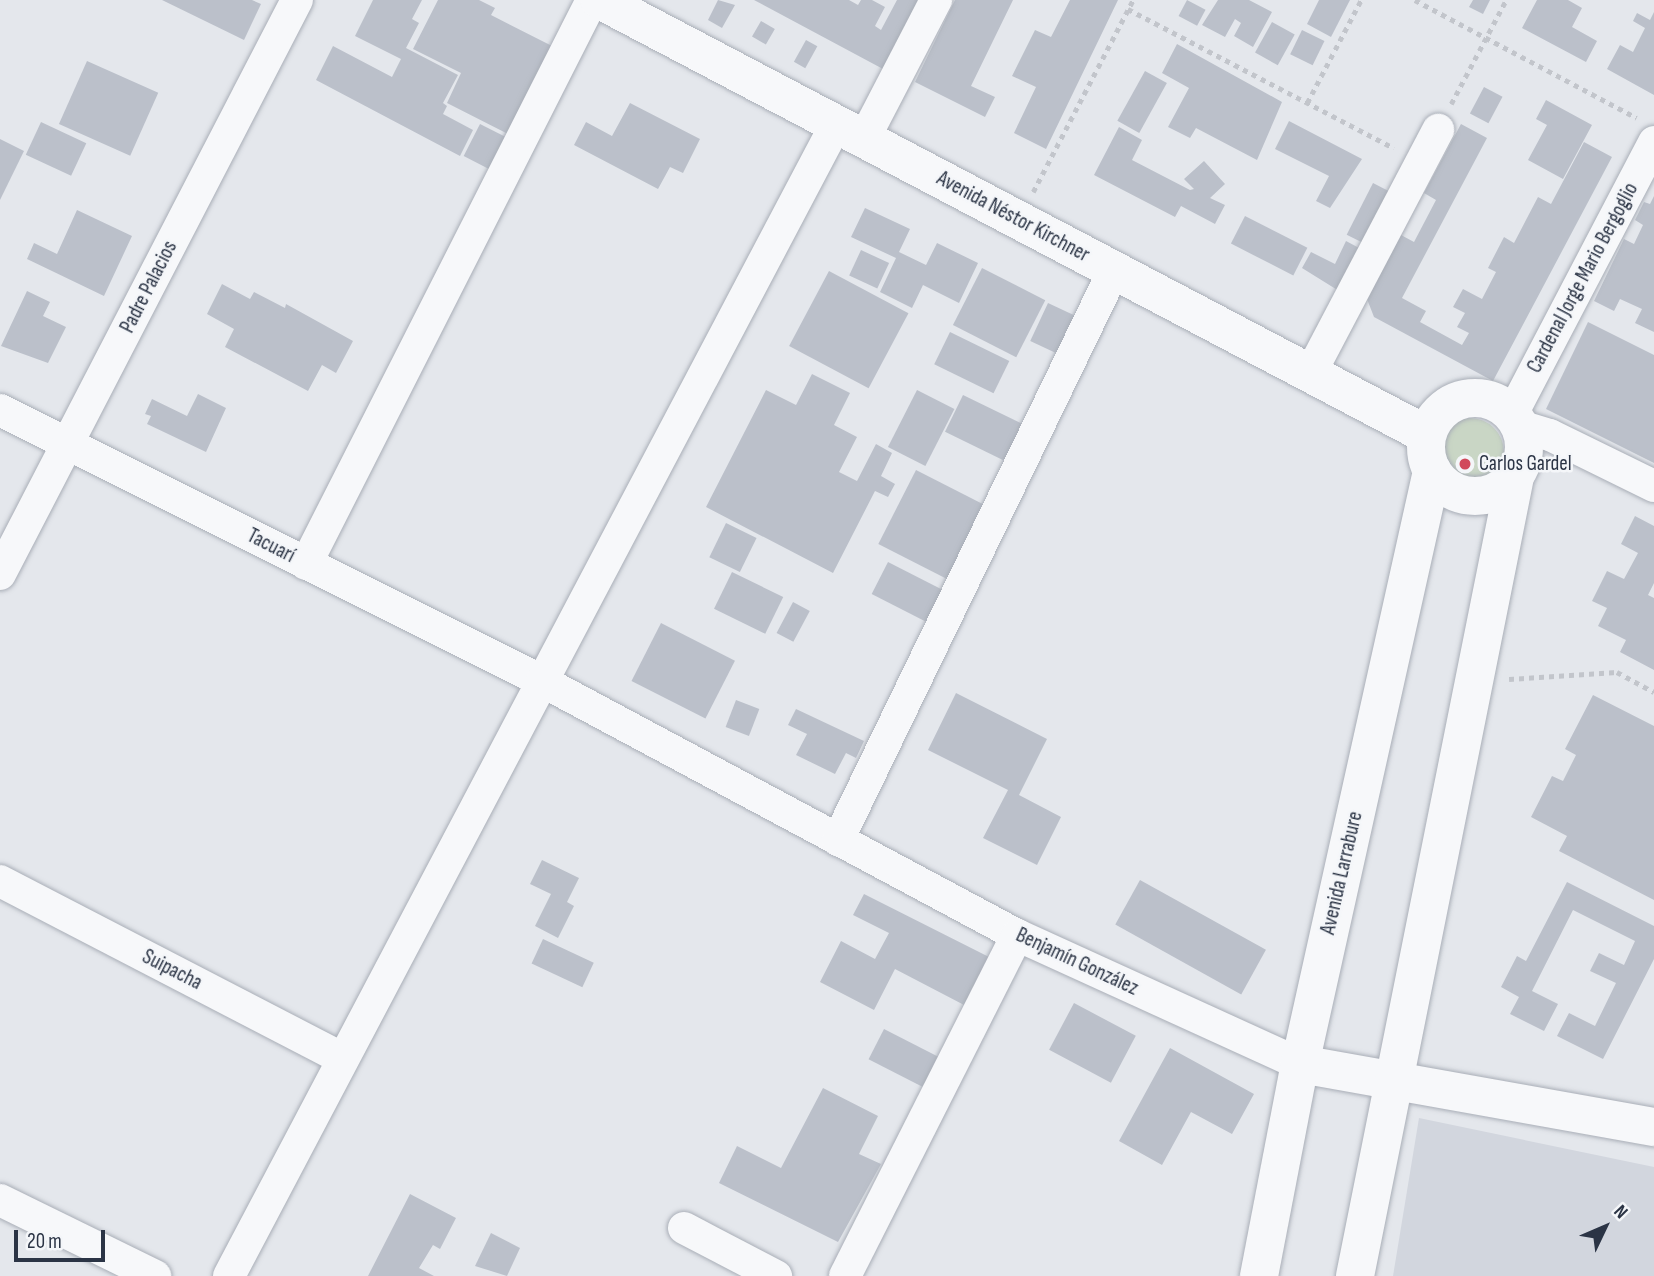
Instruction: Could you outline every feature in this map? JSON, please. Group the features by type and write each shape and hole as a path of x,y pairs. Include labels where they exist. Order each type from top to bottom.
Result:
{"street":[{"name":"Padre Palacios","path":"0,574 297,0"},
{"path":"306,564 592,0"},
{"name":"Avenida Néstor Kirchner","path":"600,0 1310,374 1429,453"},
{"path":"229,1276 542,681 850,131 936,0"},
{"path":"1310,374 1438,130"},
{"name":"Cardenal Jorge Mario Bergoglio","path":"1516,420 1648,131"},
{"path":"838,841 1114,270"},
{"path":"1515,477 1488,495 1472,497 1442,484 1429,453 1443,408 1457,401 1488,399 1516,420 1654,486"},
{"name":"Tacuarí","path":"0,411 542,681"},
{"path":"1355,1276 1472,681 1515,477 1525,452 1516,420"},
{"name":"Avenida Larrabure","path":"1259,1276 1300,1065 1429,453"},
{"name":"Benjamín González","path":"542,681 1017,935 1300,1065 1654,1127"},
{"name":"Suipacha","path":"0,881 343,1059"},
{"path":"845,1276 1017,935"},
{"path":"0,1200 155,1276"},
{"path":"684,1227 776,1276"}],"path":[{"path":"1018,220 1133,0"},
{"path":"1307,103 1361,0"},
{"path":"1415,0 1486,37 1648,131"},
{"path":"1438,130 1506,0"},
{"path":"1128,9 1421,162"},
{"path":"1472,681 1617,673 1654,692"}],"shaded area":[{"path":"1419,1118 1654,1167 1654,1276 1393,1276"}],"green space":[{"path":"1470,418 1483,421 1494,428 1501,439 1504,452 1501,465 1494,476 1483,483 1470,486 1457,483 1446,476 1439,465 1436,452 1439,439 1446,428 1457,421"}],"building":[{"path":"162,0 252,0 261,4 244,40"},
{"path":"373,0 422,0 412,19 419,23 406,48 458,75 443,103 447,106 443,114 473,130 460,156 316,80 333,46 392,77 401,59 355,36"},
{"path":"438,0 479,0 495,8 491,15 552,46 508,134 447,103 461,73 413,49"},
{"path":"718,0 735,5 722,28 708,20"},
{"path":"754,0 849,0 858,5 861,0 872,0 885,7 875,26 881,30 897,0 923,0 883,69"},
{"path":"955,0 1013,0 971,86 995,97 985,117 915,82"},
{"path":"1070,0 1118,0 1046,149 1014,133 1036,87 1012,76 1035,30 1051,37"},
{"path":"1187,0 1206,10 1197,26 1179,16"},
{"path":"1218,0 1249,0 1272,12 1253,47 1234,36 1241,23 1235,19 1225,37 1202,25"},
{"path":"1319,0 1350,0 1331,37 1307,24"},
{"path":"1473,0 1490,0 1483,14 1469,7"},
{"path":"1537,0 1568,0 1582,8 1572,27 1597,41 1586,62 1522,28"},
{"path":"1654,12 1654,95 1607,69 1620,45 1633,52 1645,28 1633,21 1637,13 1650,20"},
{"path":"761,21 775,29 766,45 752,37"},
{"path":"1272,22 1295,35 1278,65 1255,53"},
{"path":"1302,30 1324,41 1313,65 1290,54"},
{"path":"806,40 817,46 805,68 794,62"},
{"path":"1177,44 1282,102 1257,160 1196,128 1190,138 1168,127 1189,88 1162,73"},
{"path":"87,61 158,93 130,156 59,124"},
{"path":"1145,71 1167,83 1139,133 1117,121"},
{"path":"1484,87 1503,97 1488,123 1470,113"},
{"path":"1546,100 1592,125 1563,179 1528,160 1547,125 1536,119"},
{"path":"630,103 700,139 683,173 670,167 658,189 574,145 586,122 612,136"},
{"path":"1289,121 1362,159 1330,208 1316,201 1329,176 1275,149"},
{"path":"41,122 86,143 71,176 26,155"},
{"path":"480,124 507,138 490,170 464,156"},
{"path":"1461,124 1487,138 1402,298 1426,311 1420,322 1462,345 1469,333 1457,327 1465,313 1453,307 1463,289 1482,299 1496,272 1488,268 1504,237 1514,243 1538,197 1551,204 1584,142 1612,157 1493,381 1374,317 1367,299 1401,235 1414,242 1436,200 1424,193"},
{"path":"1119,127 1142,140 1132,160 1190,190 1194,189 1184,179 1204,161 1225,184 1210,198 1225,205 1215,224 1181,206 1175,217 1094,175"},
{"path":"0,139 24,151 0,200"},
{"path":"1373,183 1389,191 1363,243 1347,235"},
{"path":"1654,196 1654,332 1635,323 1642,309 1620,299 1614,311 1594,301 1624,239 1634,244 1643,225 1635,220 1644,202 1650,204"},
{"path":"865,208 910,229 899,252 926,265 937,243 978,263 959,303 923,285 912,308 880,292 896,258 851,237"},
{"path":"77,210 132,236 104,296 27,259 34,243 57,254"},
{"path":"1245,216 1307,248 1293,275 1231,244"},
{"path":"1346,241 1361,249 1339,291 1302,268 1311,252 1335,264"},
{"path":"861,250 889,263 877,288 849,275"},
{"path":"982,268 1045,300 1016,357 953,325"},
{"path":"829,271 908,313 869,388 789,346"},
{"path":"222,284 250,299 254,292 285,308 286,304 353,341 336,373 322,365 308,391 225,347 234,329 207,314"},
{"path":"27,291 50,302 43,316 66,327 48,363 1,346"},
{"path":"1048,303 1087,321 1069,359 1030,341"},
{"path":"1588,322 1654,355 1654,463 1546,409"},
{"path":"950,332 1009,361 994,393 934,364"},
{"path":"812,374 850,393 834,425 857,437 839,472 857,481 876,444 892,453 881,476 895,484 888,497 875,491 833,573 706,507 766,390 796,405"},
{"path":"917,390 954,409 925,466 888,447"},
{"path":"198,394 226,408 206,452 147,424 151,416 145,414 152,399 187,416"},
{"path":"963,395 1033,429 1015,466 945,432"},
{"path":"916,470 989,507 951,581 878,544"},
{"path":"1635,516 1654,526 1654,583 1648,595 1654,598 1654,670 1620,652 1626,640 1598,626 1607,608 1592,601 1607,571 1624,579 1638,553 1621,544"},
{"path":"726,523 757,538 740,572 709,557"},
{"path":"888,562 947,592 930,624 872,594"},
{"path":"732,572 783,597 765,634 714,609"},
{"path":"793,602 810,611 793,642 777,633"},
{"path":"661,623 735,661 705,719 631,681"},
{"path":"956,693 1047,739 1019,795 1061,817 1037,865 983,838 1008,790 928,750"},
{"path":"1593,695 1654,726 1654,900 1559,851 1567,836 1531,817 1552,776 1563,781 1576,755 1565,749"},
{"path":"736,700 759,709 749,736 726,727"},
{"path":"796,709 864,741 856,758 846,753 835,774 796,755 807,734 788,725"},
{"path":"542,860 579,878 567,902 574,906 558,938 535,926 551,894 530,884"},
{"path":"1140,880 1266,950 1241,994 1115,925"},
{"path":"1567,882 1654,926 1654,959 1603,1059 1557,1036 1569,1013 1595,1026 1616,983 1590,971 1599,953 1624,965 1635,941 1573,910 1532,991 1558,1004 1544,1031 1510,1014 1519,997 1501,987 1517,956 1526,961"},
{"path":"864,894 991,958 966,1006 895,969 874,1010 820,982 841,941 875,959 889,933 853,915"},
{"path":"543,939 594,963 582,987 532,963"},
{"path":"1074,1003 1136,1036 1111,1083 1049,1050"},
{"path":"884,1029 939,1057 924,1087 869,1059"},
{"path":"1170,1048 1254,1094 1232,1134 1191,1112 1162,1165 1119,1141"},
{"path":"823,1088 878,1116 859,1154 881,1164 838,1242 719,1183 737,1146 781,1168"},
{"path":"410,1194 456,1218 440,1249 433,1245 419,1268 434,1276 368,1276"},
{"path":"491,1233 520,1248 507,1276 475,1266"}],"place":[{"name":"Carlos Gardel","path":"1465,464"}]}
